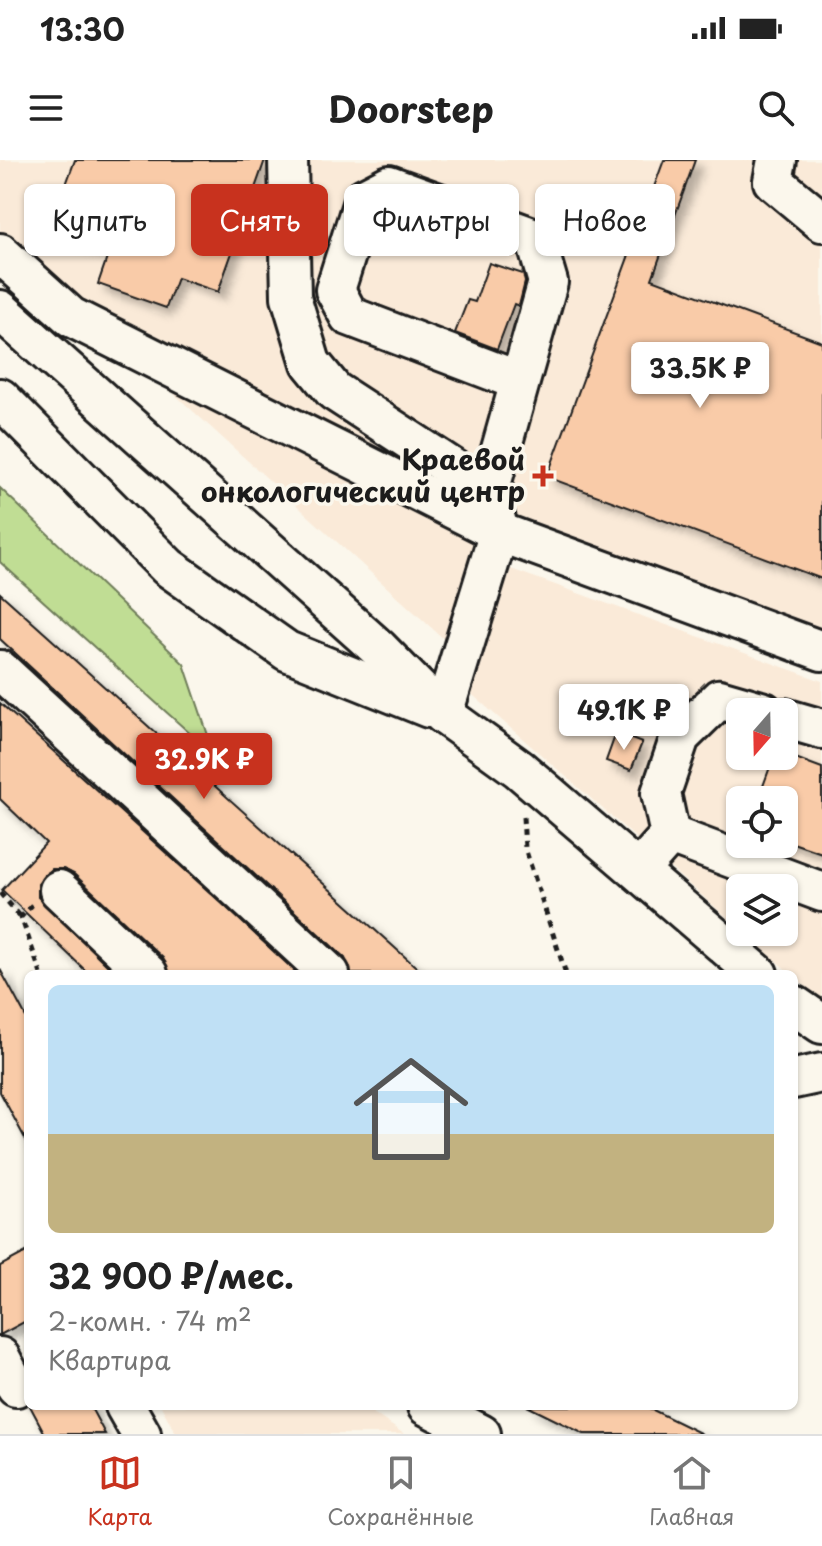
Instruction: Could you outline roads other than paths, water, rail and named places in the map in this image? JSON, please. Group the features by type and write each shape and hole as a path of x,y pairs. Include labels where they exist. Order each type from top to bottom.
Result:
{"lane":[{"path":"288,160 291,297 311,363 334,391 489,492"},
{"path":"777,160 773,181 822,222"},
{"path":"443,714 499,532 489,492 548,282 535,238 389,185 364,198 335,290 349,316 519,381"},
{"path":"0,253 71,317 499,532 822,651"},
{"path":"0,310 379,649 443,714 519,769 753,970"},
{"path":"0,398 168,567 287,651 443,714"},
{"path":"0,670 326,970"},
{"path":"670,835 661,793 680,737 719,699 726,701"},
{"path":"798,722 822,729"},
{"path":"639,870 670,835"},
{"path":"670,835 822,892"},
{"path":"59,890 144,970"},
{"path":"798,1008 822,1024"},
{"path":"798,1078 822,1073"},
{"path":"127,1410 141,1434"},
{"path":"435,1410 481,1434"}],"place":[{"name":"Краевой онкологический центр","path":"543,476"}]}
